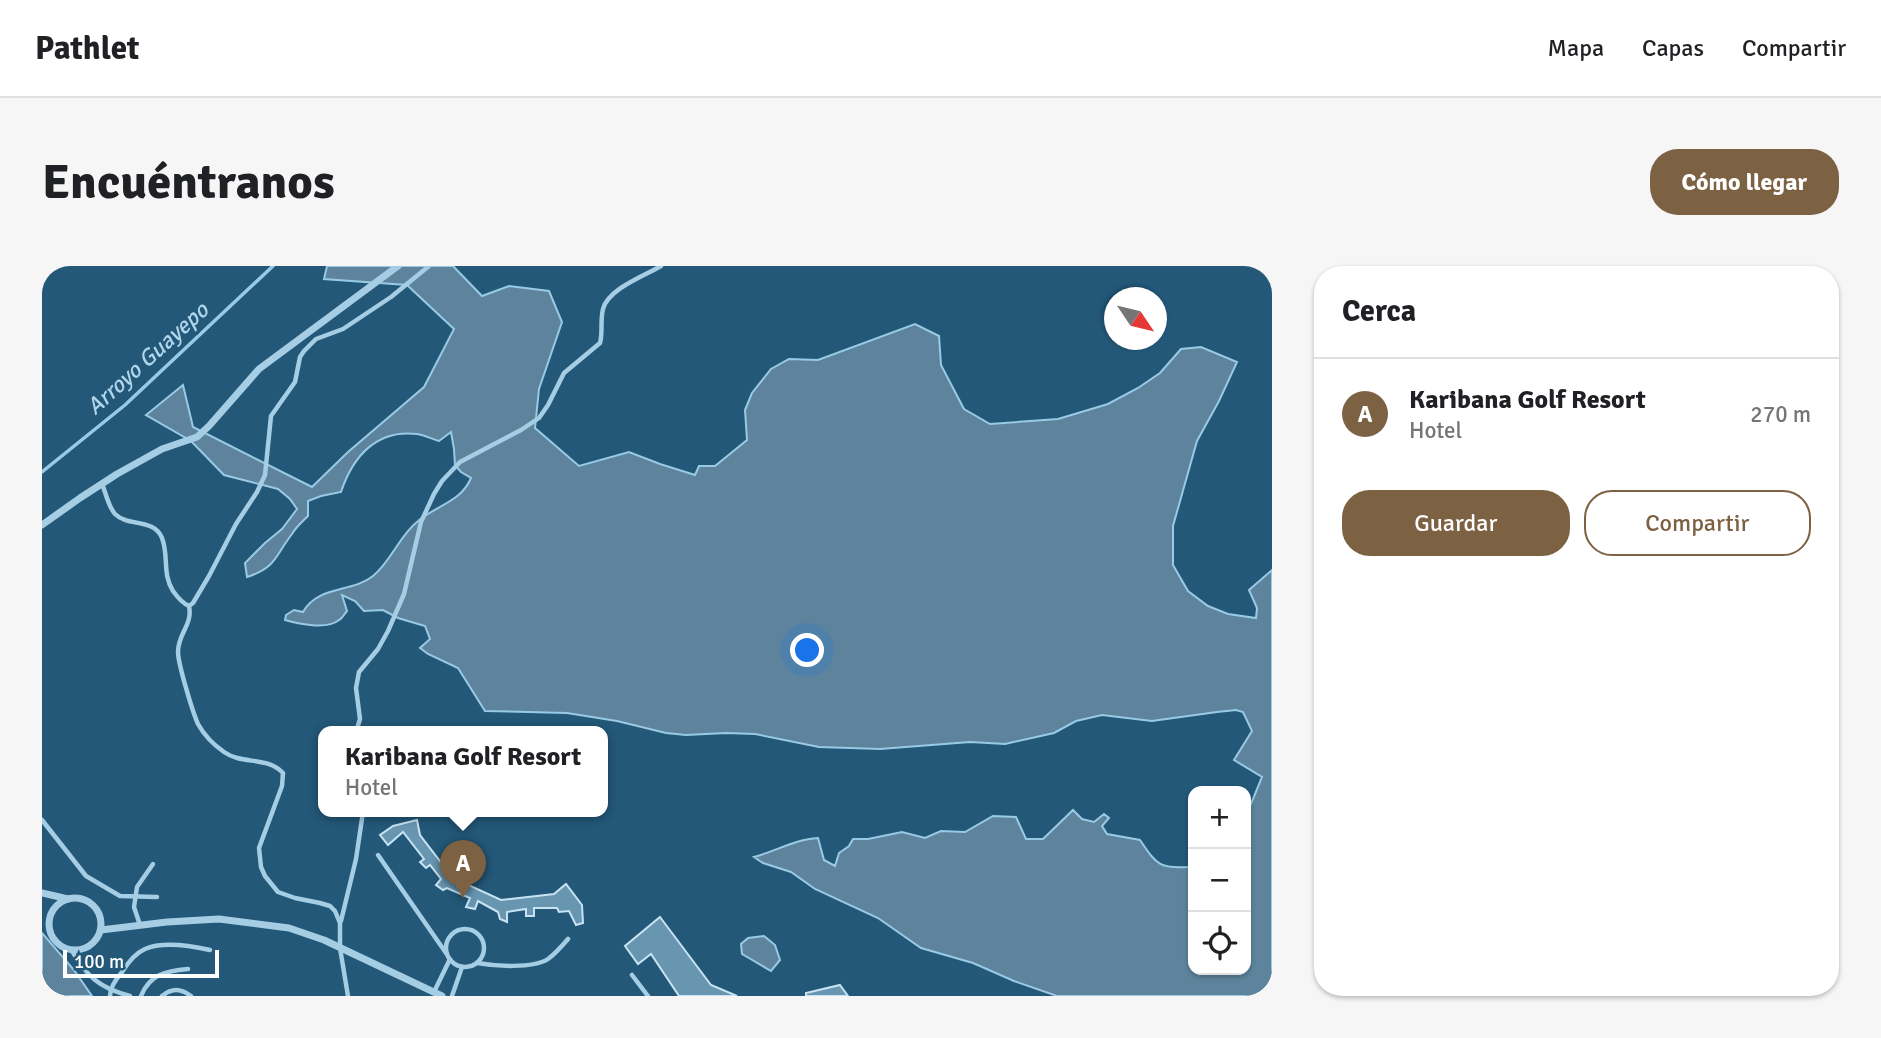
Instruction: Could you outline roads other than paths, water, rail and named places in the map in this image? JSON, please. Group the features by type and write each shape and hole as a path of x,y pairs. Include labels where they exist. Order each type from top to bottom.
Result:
{"street":[{"path":"42,525 102,483 162,449 197,437 259,369 398,266"},
{"path":"42,893 86,900 99,912 102,921 99,937 80,951 72,951 58,944 45,921 54,908 68,899"},
{"path":"101,930 219,919 289,928 324,940 438,994"}],"lane":[{"path":"189,606 257,492 266,470 271,416 295,382 300,357 304,351 316,339 343,329 391,297 429,266"},
{"path":"358,726 360,719 356,682 359,672 388,631 404,594 421,522 428,503 442,481 460,462 539,418 564,373 600,343 602,313 608,298 661,266"},
{"path":"102,483 110,505 118,516 123,520 153,527 158,532 162,539 167,580 177,597 189,606"},
{"path":"189,606 190,619 178,652 199,725 217,747 228,755 240,760 271,764 283,773 282,786 258,848 261,867 278,892 330,906 340,923"},
{"path":"348,996 340,948 340,923 356,859 362,817"},
{"path":"42,820 86,876 120,896 158,897"},
{"path":"378,855 450,960 462,967 469,967 481,958 483,944 474,932 460,930 449,939 446,953"},
{"path":"140,925 134,907 137,887 153,864"},
{"path":"476,963 538,964 550,958 568,939"},
{"path":"110,993 131,960 145,949 187,945 210,950"},
{"path":"72,951 93,980 110,993 130,996"},
{"path":"438,994 450,960"},
{"path":"452,996 462,967"},
{"path":"141,996 146,985 160,974 188,969"},
{"path":"632,975 648,996"},
{"path":"162,996 171,990 182,990 191,996"}],"water":[{"path":"327,266 453,266 482,296 509,286 549,291 562,322 539,389 535,428 579,466 629,452 695,475 699,466 715,466 747,440 745,410 752,393 771,369 789,359 818,360 915,324 939,336 941,365 964,409 990,424 1058,419 1108,404 1160,373 1181,349 1201,347 1237,362 1197,441 1173,526 1173,565 1188,591 1208,606 1228,614 1256,618 1257,608 1249,590 1272,570 1272,996 1057,996 973,963 921,948 878,918 815,889 791,872 763,863 754,857 818,838 824,860 835,866 839,853 849,846 853,839 868,839 902,832 925,838 941,831 965,832 993,816 1016,817 1026,839 1043,839 1073,810 1082,819 1094,822 1104,814 1109,818 1102,826 1107,834 1140,840 1159,863 1170,867 1188,867 1188,975 1251,975 1251,804 1262,777 1234,760 1252,731 1243,712 1236,710 1152,721 1102,715 1076,721 1054,733 1005,744 970,742 880,749 819,747 755,734 686,735 567,713 485,711 458,668 420,648 430,639 425,626 398,618 383,610 364,611 355,601 342,595 347,611 334,623 313,625 285,620 286,615 294,610 303,612 317,597 355,585 373,576 411,527 455,498 471,478 455,465 451,432 439,441 420,435 390,436 368,448 360,457 352,467 341,492 308,501 308,516 295,529 270,565 247,577 245,563 282,529 297,509 278,489 224,475 191,441 146,415 183,385 193,427 312,487 348,452 424,387 454,329 407,285 324,279"},
{"path":"42,933 92,996 51,996 42,985"},
{"path":"764,936 775,945 780,960 771,971 742,954 741,944 748,938"}],"waterway":[{"name":"Arroyo Guayepo","path":"42,472 125,405 273,266"}],"place":[{"name":"Karibana Golf Resort","path":"463,898"}]}
